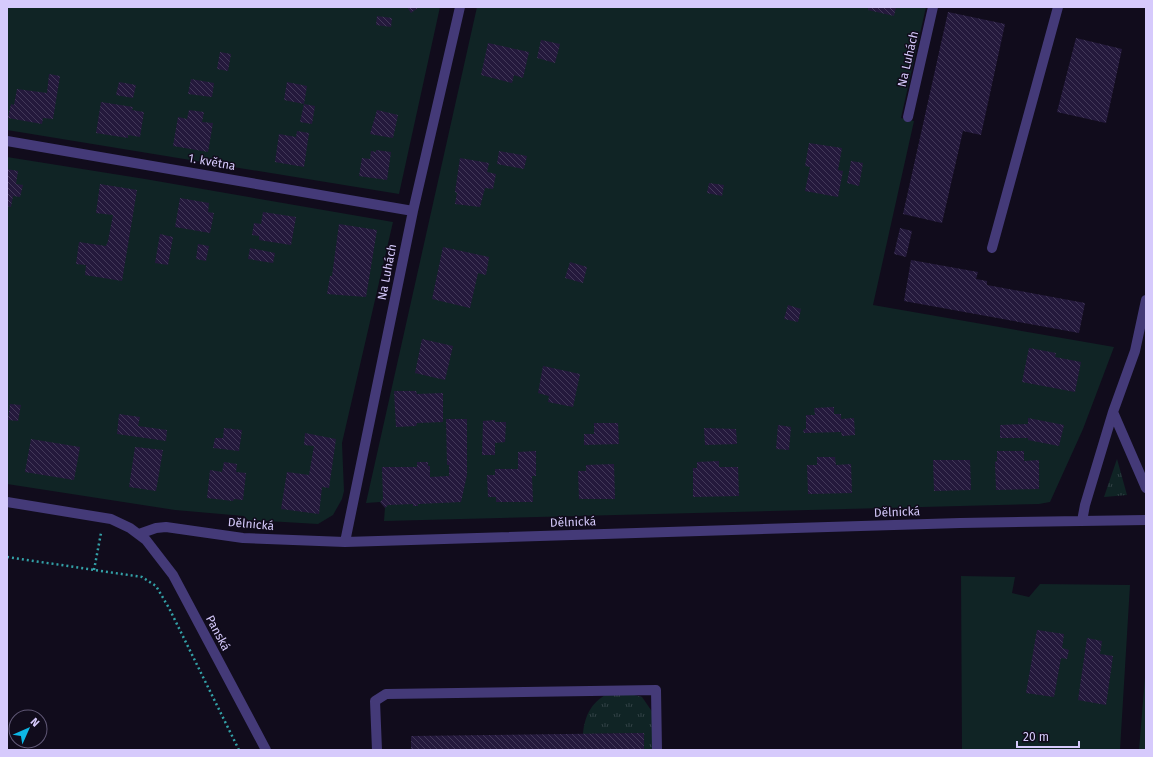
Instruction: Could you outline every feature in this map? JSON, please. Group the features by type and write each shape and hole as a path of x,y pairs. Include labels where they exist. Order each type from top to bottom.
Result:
{"street":[{"name":"Na Luhách","path":"345,542 413,211 460,7"},
{"name":"Na Luhách","path":"908,117 933,7"},
{"path":"992,248 1058,7"},
{"name":"1. května","path":"7,142 413,211"},
{"path":"1082,521 1084,505 1113,412 1135,351 1146,300"},
{"path":"1113,412 1146,488"},
{"path":"7,502 103,517 120,523 139,534"},
{"name":"Dělnická","path":"139,534 156,528 166,527 250,538 345,542 1146,520"},
{"name":"Panská","path":"139,534 155,550 172,575 266,750"},
{"path":"377,750 375,701 386,694 656,690 657,750"}],"path":[{"path":"94,570 103,517"},
{"path":"7,557 142,577 152,583 160,590 239,750"}],"green space":[{"path":"7,7 440,7 399,194 7,130"},
{"path":"477,7 926,7 901,118 914,121 873,305 1114,347 1083,429 1050,502 1039,504 384,521 385,507 380,502 366,503"},
{"path":"7,157 145,179 393,222 342,443 344,491 342,499 333,515 318,524 248,520 244,516 175,510 7,484"},
{"path":"1117,459 1127,495 1104,497"},
{"path":"961,576 1015,577 1012,593 1029,597 1040,584 1130,585 1120,750 962,750"},
{"path":"1146,665 1146,750 1139,750"},
{"path":"611,692 623,692 642,697 653,713 655,750 644,750 644,733 583,734 588,714 594,704"}],"building":[{"path":"407,7 419,7 411,13"},
{"path":"868,7 896,7 894,16 868,10"},
{"path":"948,12 1005,24 981,135 963,131 942,223 903,214"},
{"path":"377,16 392,18 391,27 376,25"},
{"path":"1076,38 1122,49 1106,123 1057,112"},
{"path":"541,40 560,44 555,63 537,58"},
{"path":"488,43 529,52 523,78 514,75 512,83 481,75"},
{"path":"220,52 231,54 228,71 217,69"},
{"path":"49,74 60,76 53,119 43,118 42,124 8,118 11,104 14,105 17,89 47,93"},
{"path":"191,79 214,83 212,97 188,94"},
{"path":"119,82 136,85 133,98 116,95"},
{"path":"287,82 307,86 304,104 284,100"},
{"path":"101,102 133,107 132,110 144,112 140,137 128,135 128,138 96,133"},
{"path":"304,104 315,106 312,124 300,122"},
{"path":"189,110 204,112 202,122 213,123 208,152 173,146 178,117 187,119"},
{"path":"377,110 398,115 393,138 370,134"},
{"path":"297,131 309,133 304,167 275,162 279,134 296,137"},
{"path":"809,143 842,148 838,170 843,171 838,197 805,191 810,167 805,166"},
{"path":"376,150 391,152 387,180 359,176 362,158 370,159 371,151 376,152"},
{"path":"499,151 527,156 524,169 497,164"},
{"path":"460,158 489,163 487,172 496,174 493,189 485,188 480,207 455,204 457,193 455,192"},
{"path":"851,161 863,163 859,186 847,183"},
{"path":"7,169 18,171 16,184 23,185 20,197 13,196 11,207 7,206"},
{"path":"709,183 724,185 722,196 707,193"},
{"path":"100,184 137,190 122,281 85,275 86,265 76,264 79,242 106,246 108,241 113,215 96,213"},
{"path":"180,198 209,203 208,212 214,213 210,233 175,227"},
{"path":"263,212 296,217 291,245 259,240 259,236 252,235 254,223 261,224"},
{"path":"339,224 377,230 366,297 327,294 330,276 332,276"},
{"path":"900,228 912,231 906,257 894,254"},
{"path":"160,234 173,237 168,265 155,263"},
{"path":"198,244 209,246 206,261 196,259"},
{"path":"443,247 489,257 486,275 478,273 470,308 432,299"},
{"path":"250,248 275,253 273,263 248,259"},
{"path":"911,260 978,272 976,279 987,281 987,285 1085,303 1079,333 904,301"},
{"path":"570,262 587,267 583,283 565,278"},
{"path":"788,305 801,309 798,322 784,319"},
{"path":"422,339 453,346 445,380 415,373"},
{"path":"1029,348 1056,353 1055,357 1081,362 1075,392 1022,382"},
{"path":"543,366 580,374 573,407 548,402 549,396 538,393"},
{"path":"394,391 416,391 417,394 443,393 443,422 417,423 416,426 396,427"},
{"path":"10,404 21,405 18,421 8,420"},
{"path":"834,407 834,414 841,414 841,419 854,418 855,435 842,436 841,432 804,433 803,430 806,429 806,415 815,415 814,408"},
{"path":"119,414 140,417 138,426 167,430 166,441 117,434"},
{"path":"1028,418 1064,425 1059,446 1028,440 1028,438 1000,438 1000,425 1028,424"},
{"path":"446,419 467,419 467,475 461,502 418,504 418,506 413,506 413,504 388,505 385,508 380,502 383,499 382,467 417,467 417,462 428,462 428,466 430,466 430,477 449,476 449,465 447,465"},
{"path":"495,420 495,422 506,422 505,442 495,443 495,455 482,455 483,421"},
{"path":"594,423 618,423 619,444 584,445 584,434 594,434"},
{"path":"778,425 791,427 789,450 776,449"},
{"path":"224,428 242,430 239,451 213,448 215,438 223,438"},
{"path":"704,428 736,429 737,444 705,445"},
{"path":"305,433 336,439 329,488 322,487 319,514 281,509 287,472 309,475 314,446 304,445"},
{"path":"31,439 80,447 74,480 25,472"},
{"path":"135,447 163,450 156,491 129,487"},
{"path":"536,451 536,476 532,476 533,502 496,502 496,497 488,497 487,475 495,475 495,469 518,469 518,452"},
{"path":"997,451 1024,451 1024,461 1039,460 1039,489 996,490 995,462 997,461"},
{"path":"817,457 835,457 836,465 851,464 852,493 808,494 807,465 817,465"},
{"path":"933,460 970,460 971,490 934,491"},
{"path":"719,461 719,467 738,467 739,496 693,497 693,468 697,468 697,462"},
{"path":"224,462 237,464 236,472 246,473 243,500 234,499 233,501 207,498 210,470 222,472"},
{"path":"614,464 615,499 579,499 578,471 586,471 586,465"},
{"path":"1037,630 1064,634 1062,648 1069,650 1067,659 1061,658 1054,697 1026,693"},
{"path":"1087,638 1102,641 1100,654 1113,656 1106,705 1078,700"},
{"path":"644,733 644,750 411,750 411,736"}]}
